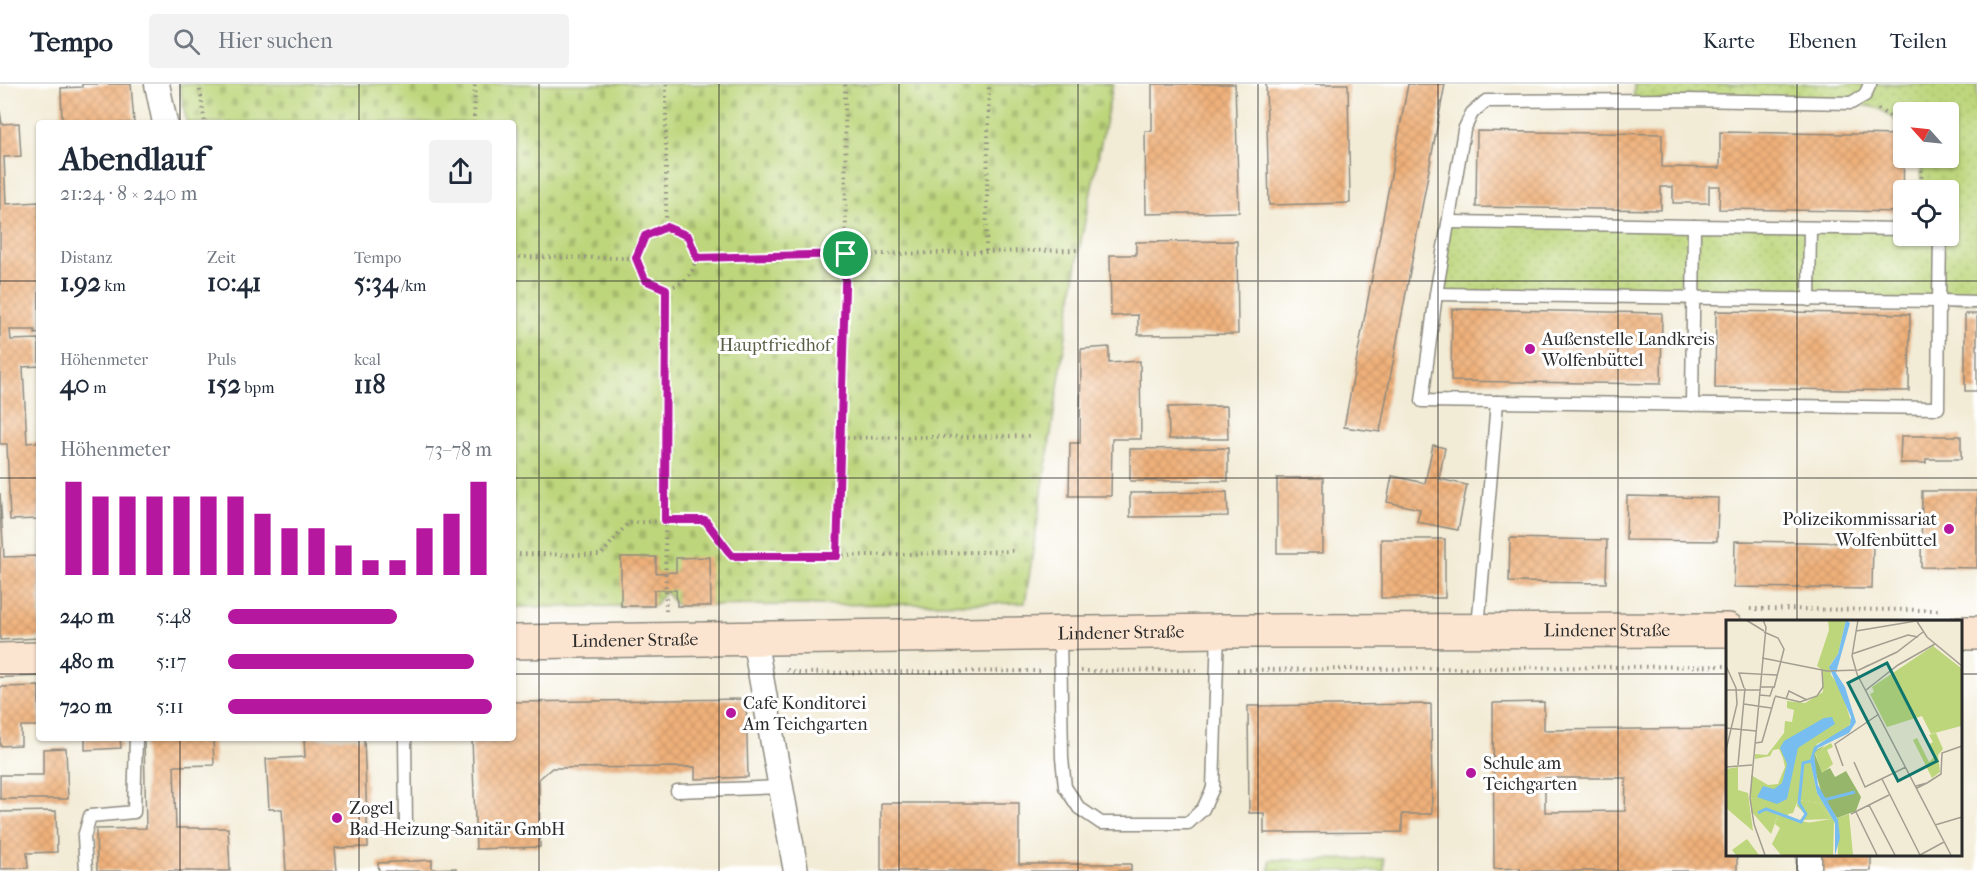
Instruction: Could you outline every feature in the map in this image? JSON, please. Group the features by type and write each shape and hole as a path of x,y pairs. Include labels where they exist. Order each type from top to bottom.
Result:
{"main road":[{"name":"Lindener Straße","path":"516,642 1218,631 1726,630"},
{"path":"0,660 36,659"}],"street":[{"path":"157,84 164,120"},
{"path":"754,638 796,871"}],"lane":[{"path":"1870,84 1865,95 1851,103 1686,100 1486,101 1472,113 1464,130 1436,294 1422,401 1938,408 1940,246"},
{"path":"1449,222 1893,229"},
{"path":"1692,405 1694,226"},
{"path":"1809,300 1810,228"},
{"path":"1436,294 1977,302"},
{"path":"1478,630 1497,402"},
{"path":"1060,633 1062,758 1065,787 1079,808 1101,823 1188,823 1203,809 1213,788 1218,631"},
{"path":"86,871 84,837 90,816 134,812 136,741"},
{"path":"405,741 406,827"},
{"path":"677,791 781,787"}],"path":[{"path":"199,84 205,120"},
{"path":"474,120 475,84"},
{"path":"666,84 666,227"},
{"path":"837,556 846,254 845,84"},
{"path":"986,251 989,84"},
{"path":"666,227 688,236 697,258 688,279 666,289 645,280 636,258 645,236 666,227"},
{"path":"697,258 1079,250"},
{"path":"516,257 636,258"},
{"path":"666,289 666,638"},
{"path":"841,438 1033,436"},
{"path":"516,554 601,555 628,523 665,520 705,520 732,556 837,556 1013,551"}],"green space":[{"name":"Hauptfriedhof","path":"179,84 1113,84 1079,250 1025,603 677,606 665,591 654,606 516,607 516,120 186,120"},
{"path":"1634,84 1977,84 1977,302 1436,294 1449,222 1893,229 1893,246 1959,246 1959,180 1922,180 1921,168 1959,168 1959,102 1893,102 1893,118 1878,108 1851,103 1634,100"},
{"path":"1384,859 1384,871 1270,871 1270,860"}],"building":[{"path":"82,84 131,84 134,120 62,120 61,88 82,87"},
{"path":"1152,84 1235,84 1239,212 1146,214 1145,131 1152,131"},
{"path":"1266,84 1348,84 1350,203 1269,205"},
{"path":"1408,84 1445,84 1380,432 1344,427"},
{"path":"0,111 2,124 19,123 21,156 4,157 6,204 36,202 36,334 35,330 10,330 11,340 36,339 36,366 23,367 27,443 36,442 36,519 10,520 7,444 0,444"},
{"path":"1477,131 1662,134 1662,167 1720,168 1720,132 1893,135 1893,168 1904,168 1903,180 1893,180 1893,212 1719,209 1720,186 1709,186 1709,203 1673,203 1673,187 1661,187 1661,210 1476,207"},
{"path":"1237,241 1238,334 1138,335 1138,315 1111,316 1110,255 1136,255 1136,242"},
{"path":"1452,309 1662,313 1661,384 1451,381"},
{"path":"1716,311 1910,314 1909,391 1715,388"},
{"path":"1965,314 1977,314 1977,391 1965,391"},
{"path":"1109,347 1109,363 1140,361 1141,439 1112,439 1111,496 1069,496 1070,443 1080,443 1081,349"},
{"path":"1227,406 1228,439 1169,439 1168,407"},
{"path":"1901,436 1961,436 1961,459 1926,459 1926,463 1900,463"},
{"path":"1433,445 1445,448 1439,479 1467,485 1458,530 1417,522 1420,509 1387,502 1392,476 1425,483"},
{"path":"1228,448 1228,481 1130,481 1130,449"},
{"path":"1277,478 1323,478 1323,553 1277,553"},
{"name":"Polizeikommissariat Wolfenbüttel","path":"1922,491 1977,491 1977,568 1921,567"},
{"path":"1227,492 1228,516 1130,517 1130,493"},
{"path":"0,493 4,557 36,556 36,638 0,640"},
{"path":"1627,496 1718,498 1717,541 1626,540"},
{"path":"1510,538 1607,540 1606,583 1509,582"},
{"path":"1381,539 1445,539 1445,598 1381,598"},
{"path":"1735,541 1873,543 1872,589 1734,587"},
{"path":"621,557 656,557 656,573 676,572 676,558 710,557 711,606 677,606 676,590 654,590 654,606 621,606"},
{"path":"36,686 36,726 21,726 21,745 0,746 0,687"},
{"path":"746,699 748,777 695,779 695,767 552,768 539,779 540,847 476,849 472,741 516,741 516,702"},
{"path":"1544,702 1544,730 1726,728 1726,856 1737,856 1737,871 1494,869 1493,703","holes":["1545,778 1626,778 1625,811 1545,812"]},
{"path":"1431,704 1432,814 1402,814 1402,832 1264,833 1264,813 1249,813 1248,706"},
{"path":"85,741 120,741 121,748 85,750"},
{"path":"144,741 213,741 214,765 174,766 176,828 228,828 230,871 97,871 96,829 146,828"},
{"name":"Zogel Bad-Heizung-Sanitär GmbH","path":"304,741 364,741 368,847 335,848 337,871 286,871 282,809 269,809 266,759 305,757"},
{"path":"66,748 68,799 0,799 0,775 43,775 43,749"},
{"path":"881,803 1019,803 1019,864 1131,864 1131,871 881,871"},
{"path":"56,811 57,852 27,853 28,868 0,869 0,812"},
{"path":"1817,856 1871,856 1871,871 1817,871"},
{"path":"432,860 432,869 456,868 456,871 379,871 378,863"}],"place":[{"name":"Außenstelle Landkreis Wolfenbüttel","path":"1530,349"},
{"name":"Polizeikommissariat Wolfenbüttel","path":"1949,529"},
{"name":"Cafe Konditorei Am Teichgarten","path":"731,713"},
{"name":"Schule am Teichgarten","path":"1471,773"},
{"name":"Zogel Bad-Heizung-Sanitär GmbH","path":"337,818"}],"route":[{"path":"666,227 688,236 697,258 846,254 837,556 732,556 705,520 665,520 666,289 645,280 636,258 645,236 666,227"}]}
